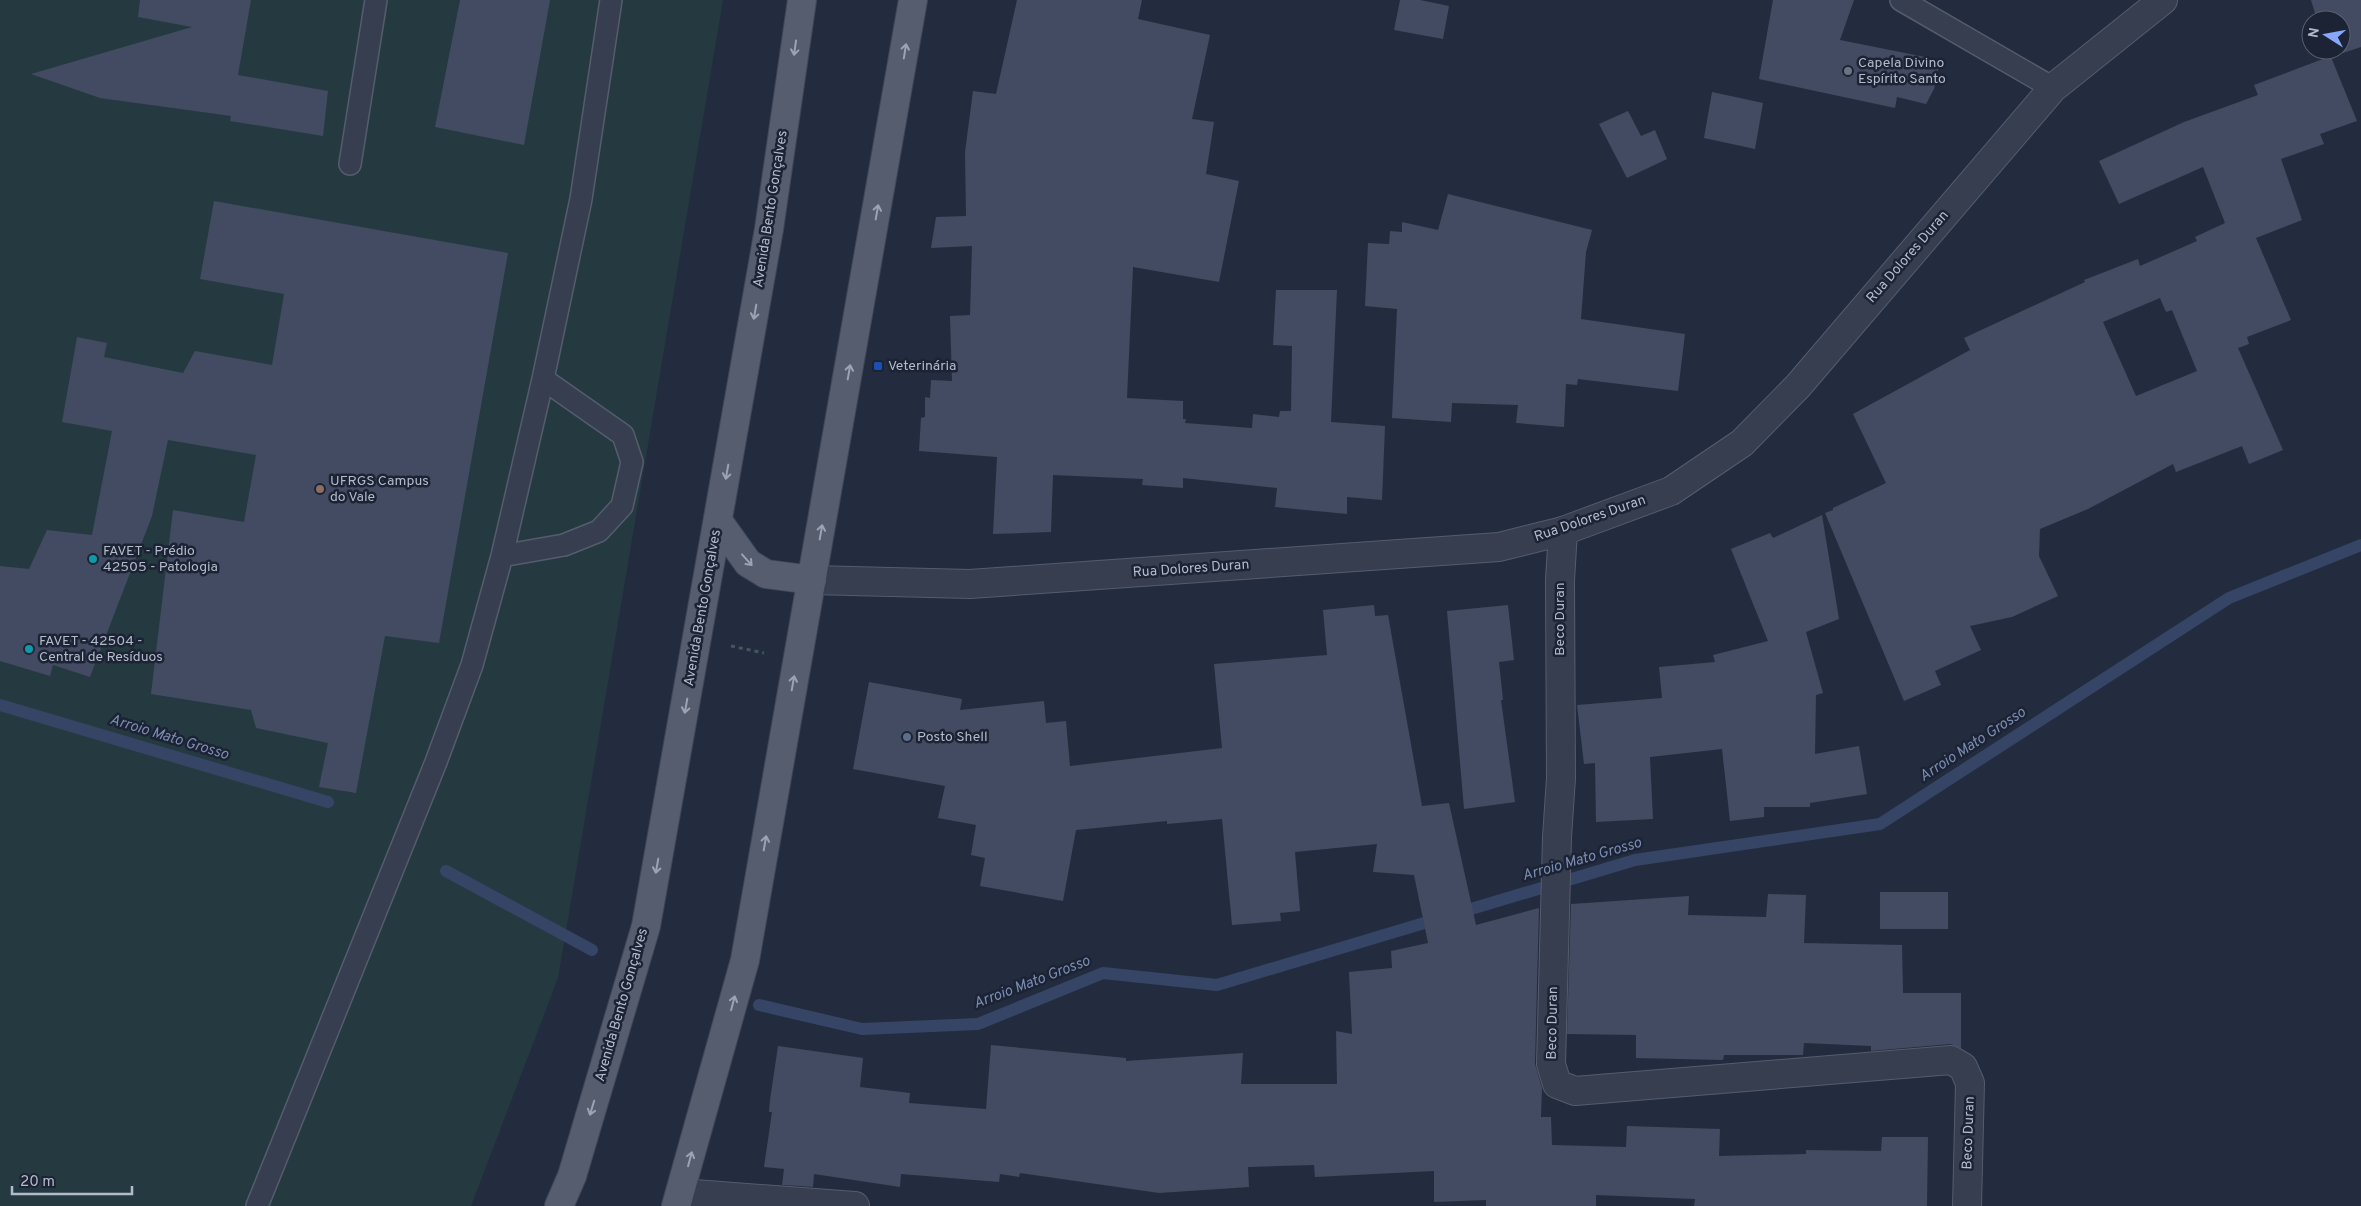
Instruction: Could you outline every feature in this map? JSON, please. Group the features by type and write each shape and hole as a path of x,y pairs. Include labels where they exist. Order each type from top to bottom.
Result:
{"main road":[{"name":"Avenida Bento Gonçalves","path":"559,1206 572,1176 646,926 698,640 769,229 802,0"},
{"path":"679,1199 745,960 912,0"},
{"path":"718,520 748,563 766,574 812,580"}],"street":[{"name":"Rua Dolores Duran","path":"812,580 970,584 1499,547 1563,531 1671,491 1742,443 1798,386 2053,88 2163,0"},
{"name":"Beco Duran","path":"1563,531 1560,580 1561,778 1557,837 1551,1064 1557,1084 1575,1091 1951,1060 1963,1067 1970,1083 1967,1206"},
{"path":"679,1199 855,1206"}],"lane":[{"path":"350,164 376,0"},
{"path":"257,1206 436,762 472,666 502,556 543,379 581,199 612,0"},
{"path":"1901,0 2053,88"},
{"path":"502,556 564,546 599,531 622,506 632,462 623,435 543,379"}],"path":[{"path":"698,640 797,659"}],"green space":[{"name":"UFRGS Campus do Vale","path":"0,0 723,0 558,978 471,1206 0,1206"}],"building":[{"path":"140,0 251,0 238,75 328,91 323,136 230,121 231,116 100,98 31,74 192,27 138,17"},
{"path":"460,0 550,0 524,145 435,127"},
{"path":"1017,0 1142,0 1138,19 1210,35 1192,119 1214,122 1206,174 1239,181 1219,282 1133,267 1127,398 1183,401 1183,419 1186,419 1185,423 1252,428 1253,414 1279,417 1280,411 1291,411 1292,346 1273,345 1276,290 1337,290 1331,422 1385,426 1382,500 1347,497 1347,514 1275,507 1277,488 1183,478 1183,488 1142,485 1143,479 1053,475 1051,532 993,534 997,457 919,451 921,418 925,417 925,397 930,398 931,380 952,381 950,316 970,315 972,246 931,248 936,217 966,216 965,152 973,91 996,94"},
{"path":"1400,0 1420,0 1449,6 1443,39 1394,30"},
{"name":"Capela Divino Espírito Santo","path":"1773,0 1854,0 1840,40 1940,60 1934,89 1926,104 1897,97 1895,108 1759,79"},
{"path":"2311,0 2361,0 2361,47 2351,50 2351,10 2314,10"},
{"path":"2320,60 2332,60 2357,121 2320,134 2324,144 2281,159 2302,220 2256,238 2291,320 2247,337 2249,344 2238,348 2283,450 2249,464 2242,446 2176,472 2173,464 2088,509 2040,529 2039,556 2058,596 2012,617 1970,626 1981,650 1935,671 1941,685 1904,701 1825,513 1886,483 1853,414 1970,350 1964,338 2085,282 2084,280 2138,259 2140,266 2197,241 2195,237 2225,223 2203,167 2119,204 2099,161 2184,122 2258,95 2254,85","holes":["2160,298 2166,312 2172,310 2197,371 2136,396 2103,322"]},
{"path":"1712,92 1763,103 1755,149 1704,138"},
{"path":"1628,111 1641,136 1655,130 1667,159 1627,178 1599,124"},
{"path":"1448,194 1592,230 1586,252 1581,319 1685,334 1678,391 1578,379 1577,385 1566,384 1564,427 1516,423 1518,405 1452,403 1451,422 1392,418 1397,309 1365,306 1368,243 1389,244 1390,231 1402,232 1402,222 1438,230"},
{"path":"214,201 508,253 439,643 385,636 356,793 319,787 328,743 256,728 251,710 151,694 173,510 244,522 256,455 168,440 152,516 90,677 53,665 50,676 0,661 0,566 29,569 47,530 92,535 112,431 62,422 77,337 107,343 104,357 183,373 195,351 272,365 284,294 200,279"},
{"path":"1822,515 1839,619 1806,632 1823,693 1816,695 1815,754 1859,746 1867,794 1810,803 1810,807 1764,807 1764,817 1730,821 1722,749 1650,757 1653,819 1596,822 1595,763 1584,764 1577,705 1662,698 1659,667 1715,662 1713,655 1768,641 1731,549 1770,533 1773,538"},
{"path":"1374,605 1375,616 1388,615 1422,806 1449,803 1476,925 1539,908 1535,1064 1542,1088 1541,1117 1551,1117 1552,1145 1626,1147 1627,1126 1720,1129 1719,1156 1806,1154 1806,1150 1881,1151 1882,1137 1928,1137 1927,1206 1694,1206 1695,1199 1596,1195 1596,1206 1486,1206 1486,1200 1434,1202 1434,1171 1315,1177 1314,1165 1248,1167 1249,1187 1159,1193 1020,1173 1019,1177 1000,1174 999,1182 901,1174 900,1187 814,1174 813,1187 782,1185 784,1169 764,1167 772,1112 769,1112 770,1100 778,1046 863,1058 860,1087 910,1093 909,1103 986,1109 991,1045 1126,1058 1126,1061 1243,1053 1241,1084 1337,1084 1336,1031 1352,1034 1349,972 1392,968 1391,951 1428,943 1414,875 1373,872 1377,844 1295,852 1300,911 1280,913 1281,921 1232,925 1222,819 1167,824 1167,821 1076,830 1063,901 980,886 985,858 971,855 976,825 938,818 945,786 853,769 869,682 962,699 960,710 1044,701 1046,723 1066,721 1070,766 1222,748 1214,664 1327,655 1323,610"},
{"path":"1508,605 1514,660 1499,662 1503,700 1501,700 1515,802 1464,809 1447,611"},
{"path":"1880,892 1948,892 1948,929 1880,929"},
{"path":"1768,894 1806,895 1804,943 1902,945 1903,993 1961,993 1961,1048 1950,1044 1871,1051 1871,1046 1804,1043 1803,1055 1724,1055 1723,1060 1636,1058 1636,1035 1567,1034 1571,904 1689,896 1688,915 1766,917"}],"waterway":[{"name":"Arroio Mato Grosso","path":"759,1005 862,1029 978,1024 1103,973 1217,985 1635,860 1880,824 2229,598 2361,545"},
{"name":"Arroio Mato Grosso","path":"0,705 328,802"},
{"name":"Arroio Mato Grosso","path":"446,871 592,950"}],"place":[{"name":"Capela Divino Espírito Santo","path":"1848,71"},
{"name":"Veterinária","path":"878,366"},
{"name":"UFRGS Campus do Vale","path":"320,489"},
{"name":"FAVET - Prédio 42505 - Patologia","path":"93,559"},
{"name":"FAVET - 42504 - Central de Resíduos","path":"29,649"},
{"name":"Posto Shell","path":"907,737"}]}
